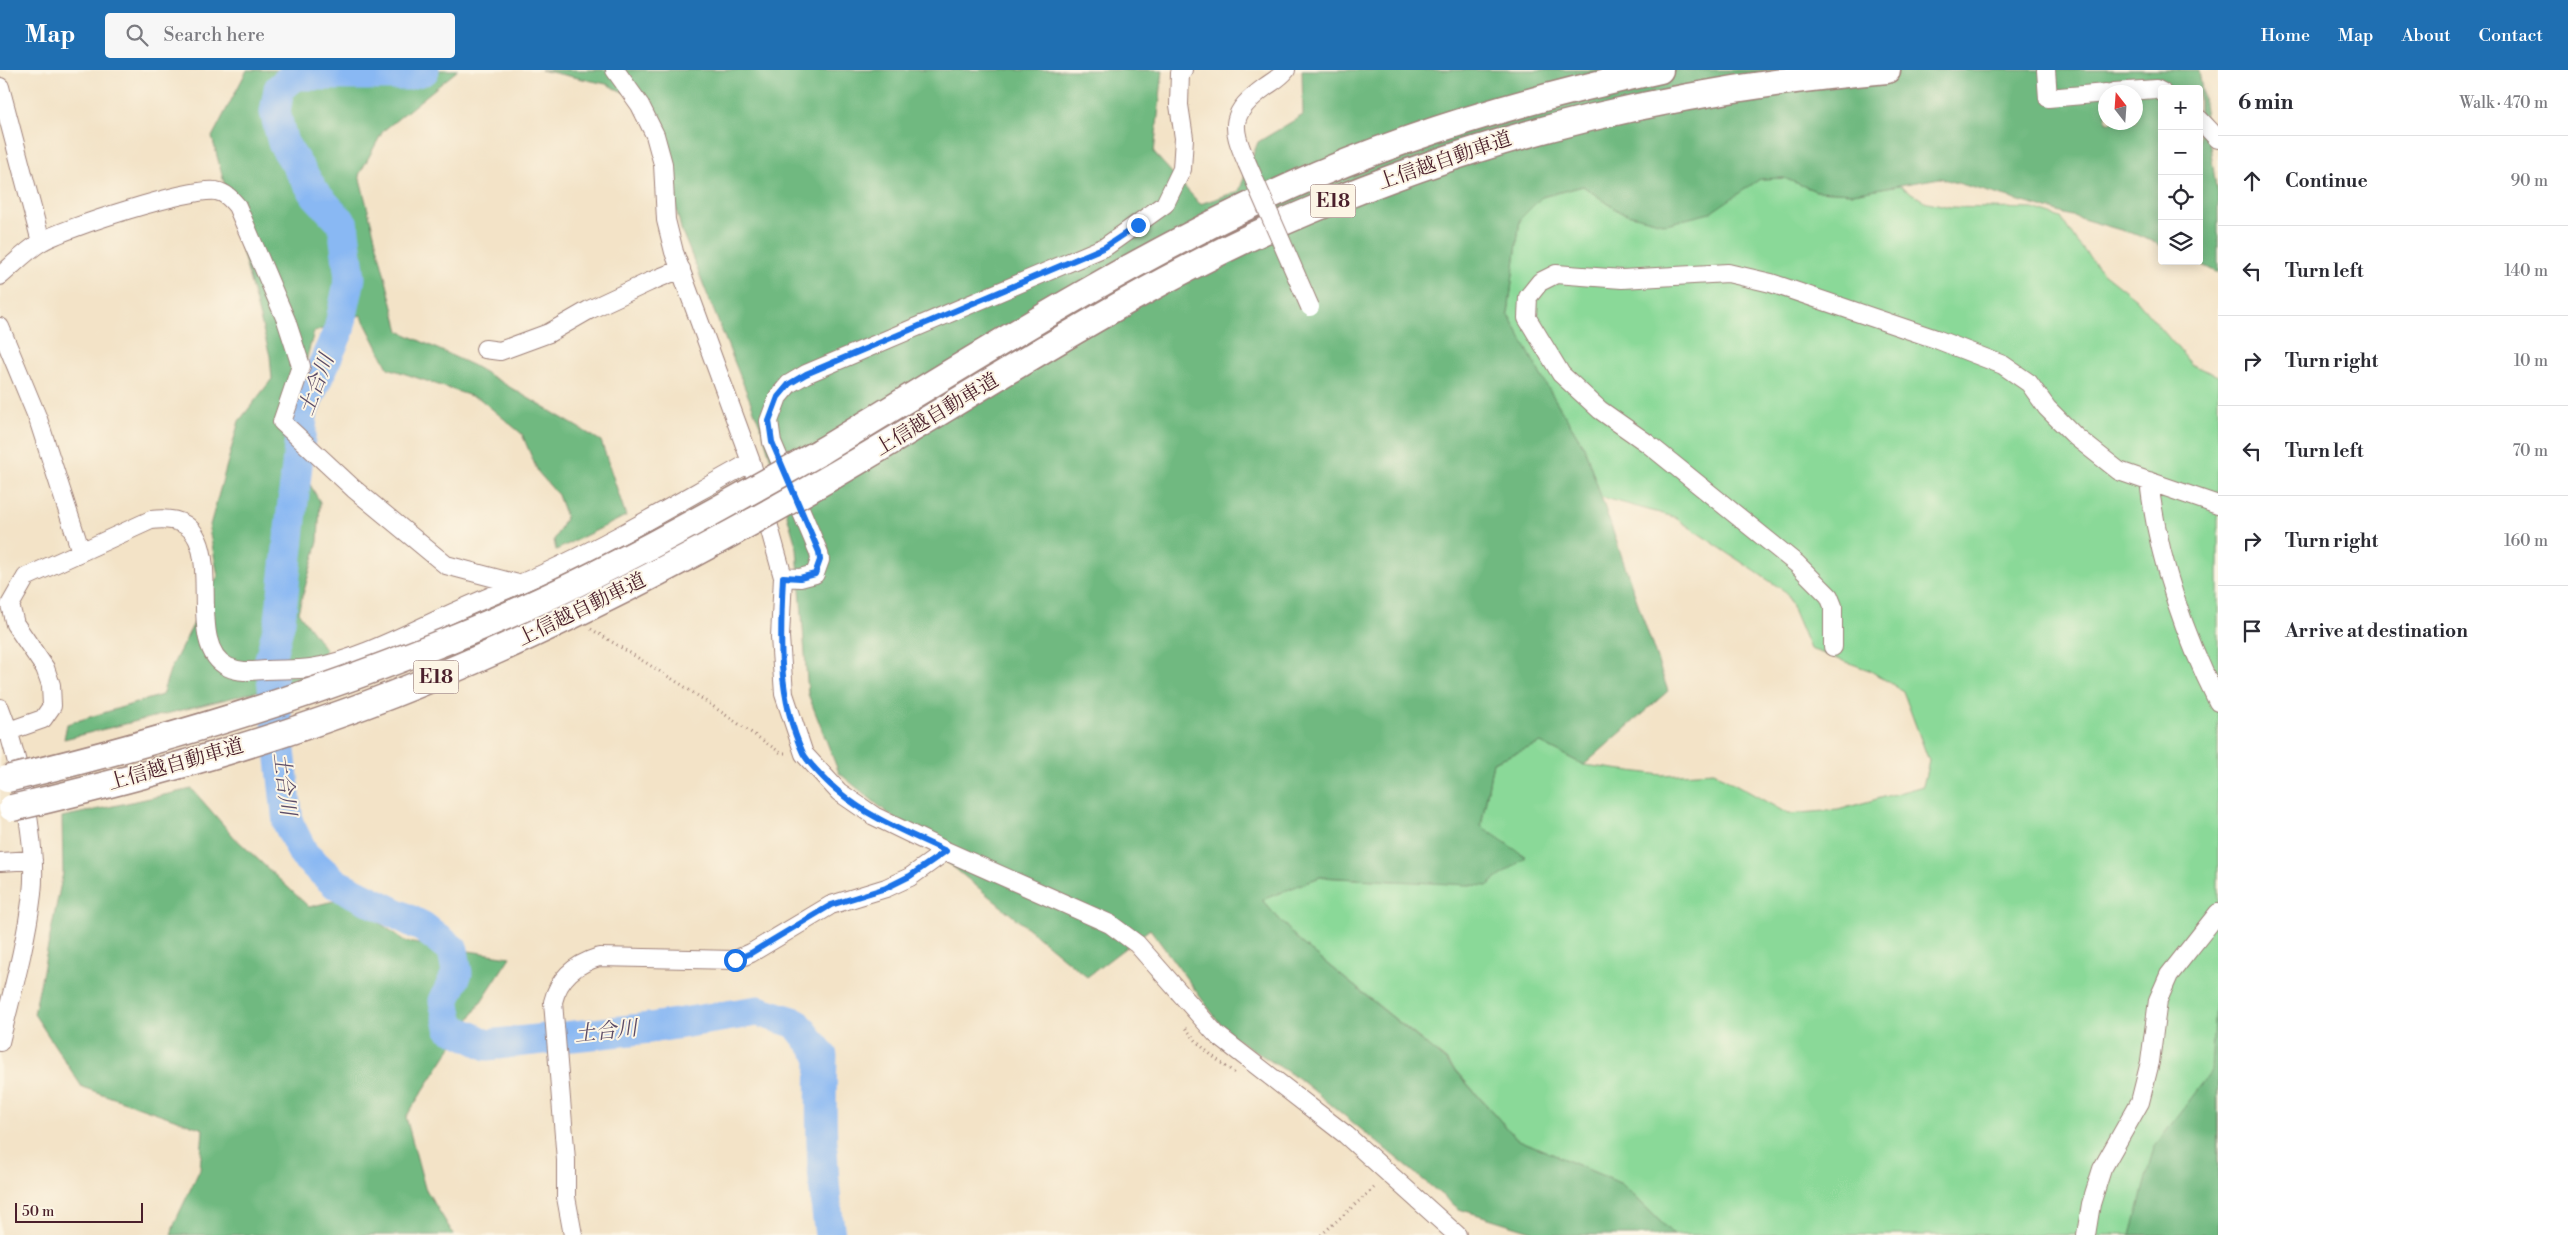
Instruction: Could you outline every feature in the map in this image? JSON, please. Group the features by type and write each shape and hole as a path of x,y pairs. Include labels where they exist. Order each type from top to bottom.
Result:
{"highway":[{"name":"上信越自動車道","path":"3,780 106,755 265,709 425,650 583,580 669,536 820,452 1134,265 1223,218 1363,156 1518,104 1660,70"},
{"name":"上信越自動車道","path":"6,810 191,762 274,736 436,677 601,603 704,550 1165,282 1298,216 1373,185 1528,133 1603,113 1750,84 1887,70"}],"street":[{"path":"614,70 640,104 654,135 663,164 666,220 681,269 751,462 783,577 780,637 784,694 804,754 839,792 874,816 946,851 1110,924 1137,944 1216,1034 1346,1134 1457,1235"},
{"path":"783,577 800,578 815,574 820,560 811,531 772,442 769,421 778,397 789,384 806,374 1105,247 1165,204 1182,169 1184,138 1179,105 1180,73 1183,70"},
{"path":"1286,70 1246,101 1236,121 1236,138 1310,307"},
{"path":"2046,70 2048,98 2098,94"},
{"path":"0,87 41,242"},
{"path":"2143,90 2158,90"},
{"path":"2203,123 2218,139"},
{"path":"0,276 41,242 84,223 173,198 215,191 228,195 237,206 286,320 301,366 282,422 354,489 446,566 518,584"},
{"path":"485,349 500,351 550,333 589,310 681,269"},
{"path":"1833,646 1832,606 1829,596 1790,558 1647,443 1600,410 1561,374 1526,318 1528,297 1540,282 1556,274 1622,278 1728,273 1771,283 1936,339 2003,365 2028,383 2047,408 2076,438 2105,462 2119,471 2218,505"},
{"path":"0,327 38,419 81,552"},
{"path":"5,731 43,719 52,706 51,685 45,668 15,624 10,605 26,577 151,520 163,519 183,524 198,536 202,556 208,638 214,656 226,666 240,672 311,668 349,658 550,570 640,524 751,462"},
{"path":"2149,481 2153,514 2170,584 2194,655 2218,702"},
{"path":"0,708 30,829 32,860 32,892 24,942 0,1042"},
{"path":"573,1235 566,1197 566,1160 553,1002 555,991 566,975 584,961 599,957 735,960 751,953 831,905 886,888 910,876 946,851"},
{"path":"0,862 32,860"},
{"path":"2086,1235 2091,1204 2102,1169 2140,1102 2150,1062 2158,1000 2169,975 2218,912"}],"path":[{"path":"584,624 682,685 781,753 804,754"},
{"path":"1322,1235 1376,1186"}],"green space":[{"path":"247,70 458,70 383,131 359,175 399,331 474,366 601,441 626,516 556,550 554,540 566,517 558,495 538,472 522,434 480,399 388,368 361,315 314,332 284,439 320,502 318,542 298,612 326,650 300,681 64,739 67,724 162,695 170,670 218,576 209,529 239,421 272,379 270,356 212,137"},
{"path":"541,70 1163,70 1154,153 1200,204 1239,191 1258,142 1303,115 1302,70 2199,70 2201,85 2158,85 2158,244 2138,235 1940,178 1853,193 1816,191 1784,178 1760,179 1710,213 1666,224 1620,212 1583,186 1542,197 1520,219 1508,314 1545,383 1584,447 1668,691 1584,765 1541,743 1493,762 1481,826 1526,857 1487,886 1320,877 1262,900 1300,942 1446,1061 1517,1139 1622,1184 1674,1235 1544,1235 1459,1209 1302,1081 1227,1033 1150,929 1087,977 839,773 808,694 797,549 763,433 681,229 652,106 606,84"},
{"path":"2203,98 2218,201 2218,273 2202,265"},
{"path":"1784,178 1816,191 1853,193 1899,185 1924,201 1950,207 2034,209 2061,218 2076,241 2102,272 2136,299 2192,365 2218,376 2218,1235 1674,1235 1622,1184 1517,1139 1446,1060 1300,942 1261,899 1320,877 1395,881 1481,826 1493,762 1541,743 1584,765 1662,775 1714,772 1788,814 1838,810 1923,786 1929,761 1903,691 1869,670 1810,649 1786,592 1674,517 1601,497 1584,447 1545,383 1508,314 1520,219 1542,197 1583,186 1620,212 1744,189 1760,179"},
{"path":"192,789 234,837 309,907 346,898 406,942 510,957 406,1117 425,1188 454,1235 171,1235 175,1222 200,1169 203,1129 82,1087 34,1014 63,873 62,817"},
{"path":"2217,963 2218,1235 2131,1235 2154,1147 2211,1072"}],"waterway":[{"name":"土合川","path":"424,70 406,75 295,75 279,89 275,112 283,143 316,195 343,224 350,278 339,330 303,410 280,621 270,659 288,823 304,855 336,884 423,927 453,950 457,973 444,1001 450,1027 487,1045 650,1028 758,1011 796,1023 822,1056 822,1146 830,1235"}],"route":[{"path":"735,960 751,953 831,905 886,888 910,876 946,851 874,816 839,792 804,754 784,694 780,637 783,577 800,578 815,574 820,560 811,531 772,442 769,421 778,397 789,384 806,374 1105,247 1138,225"}]}
